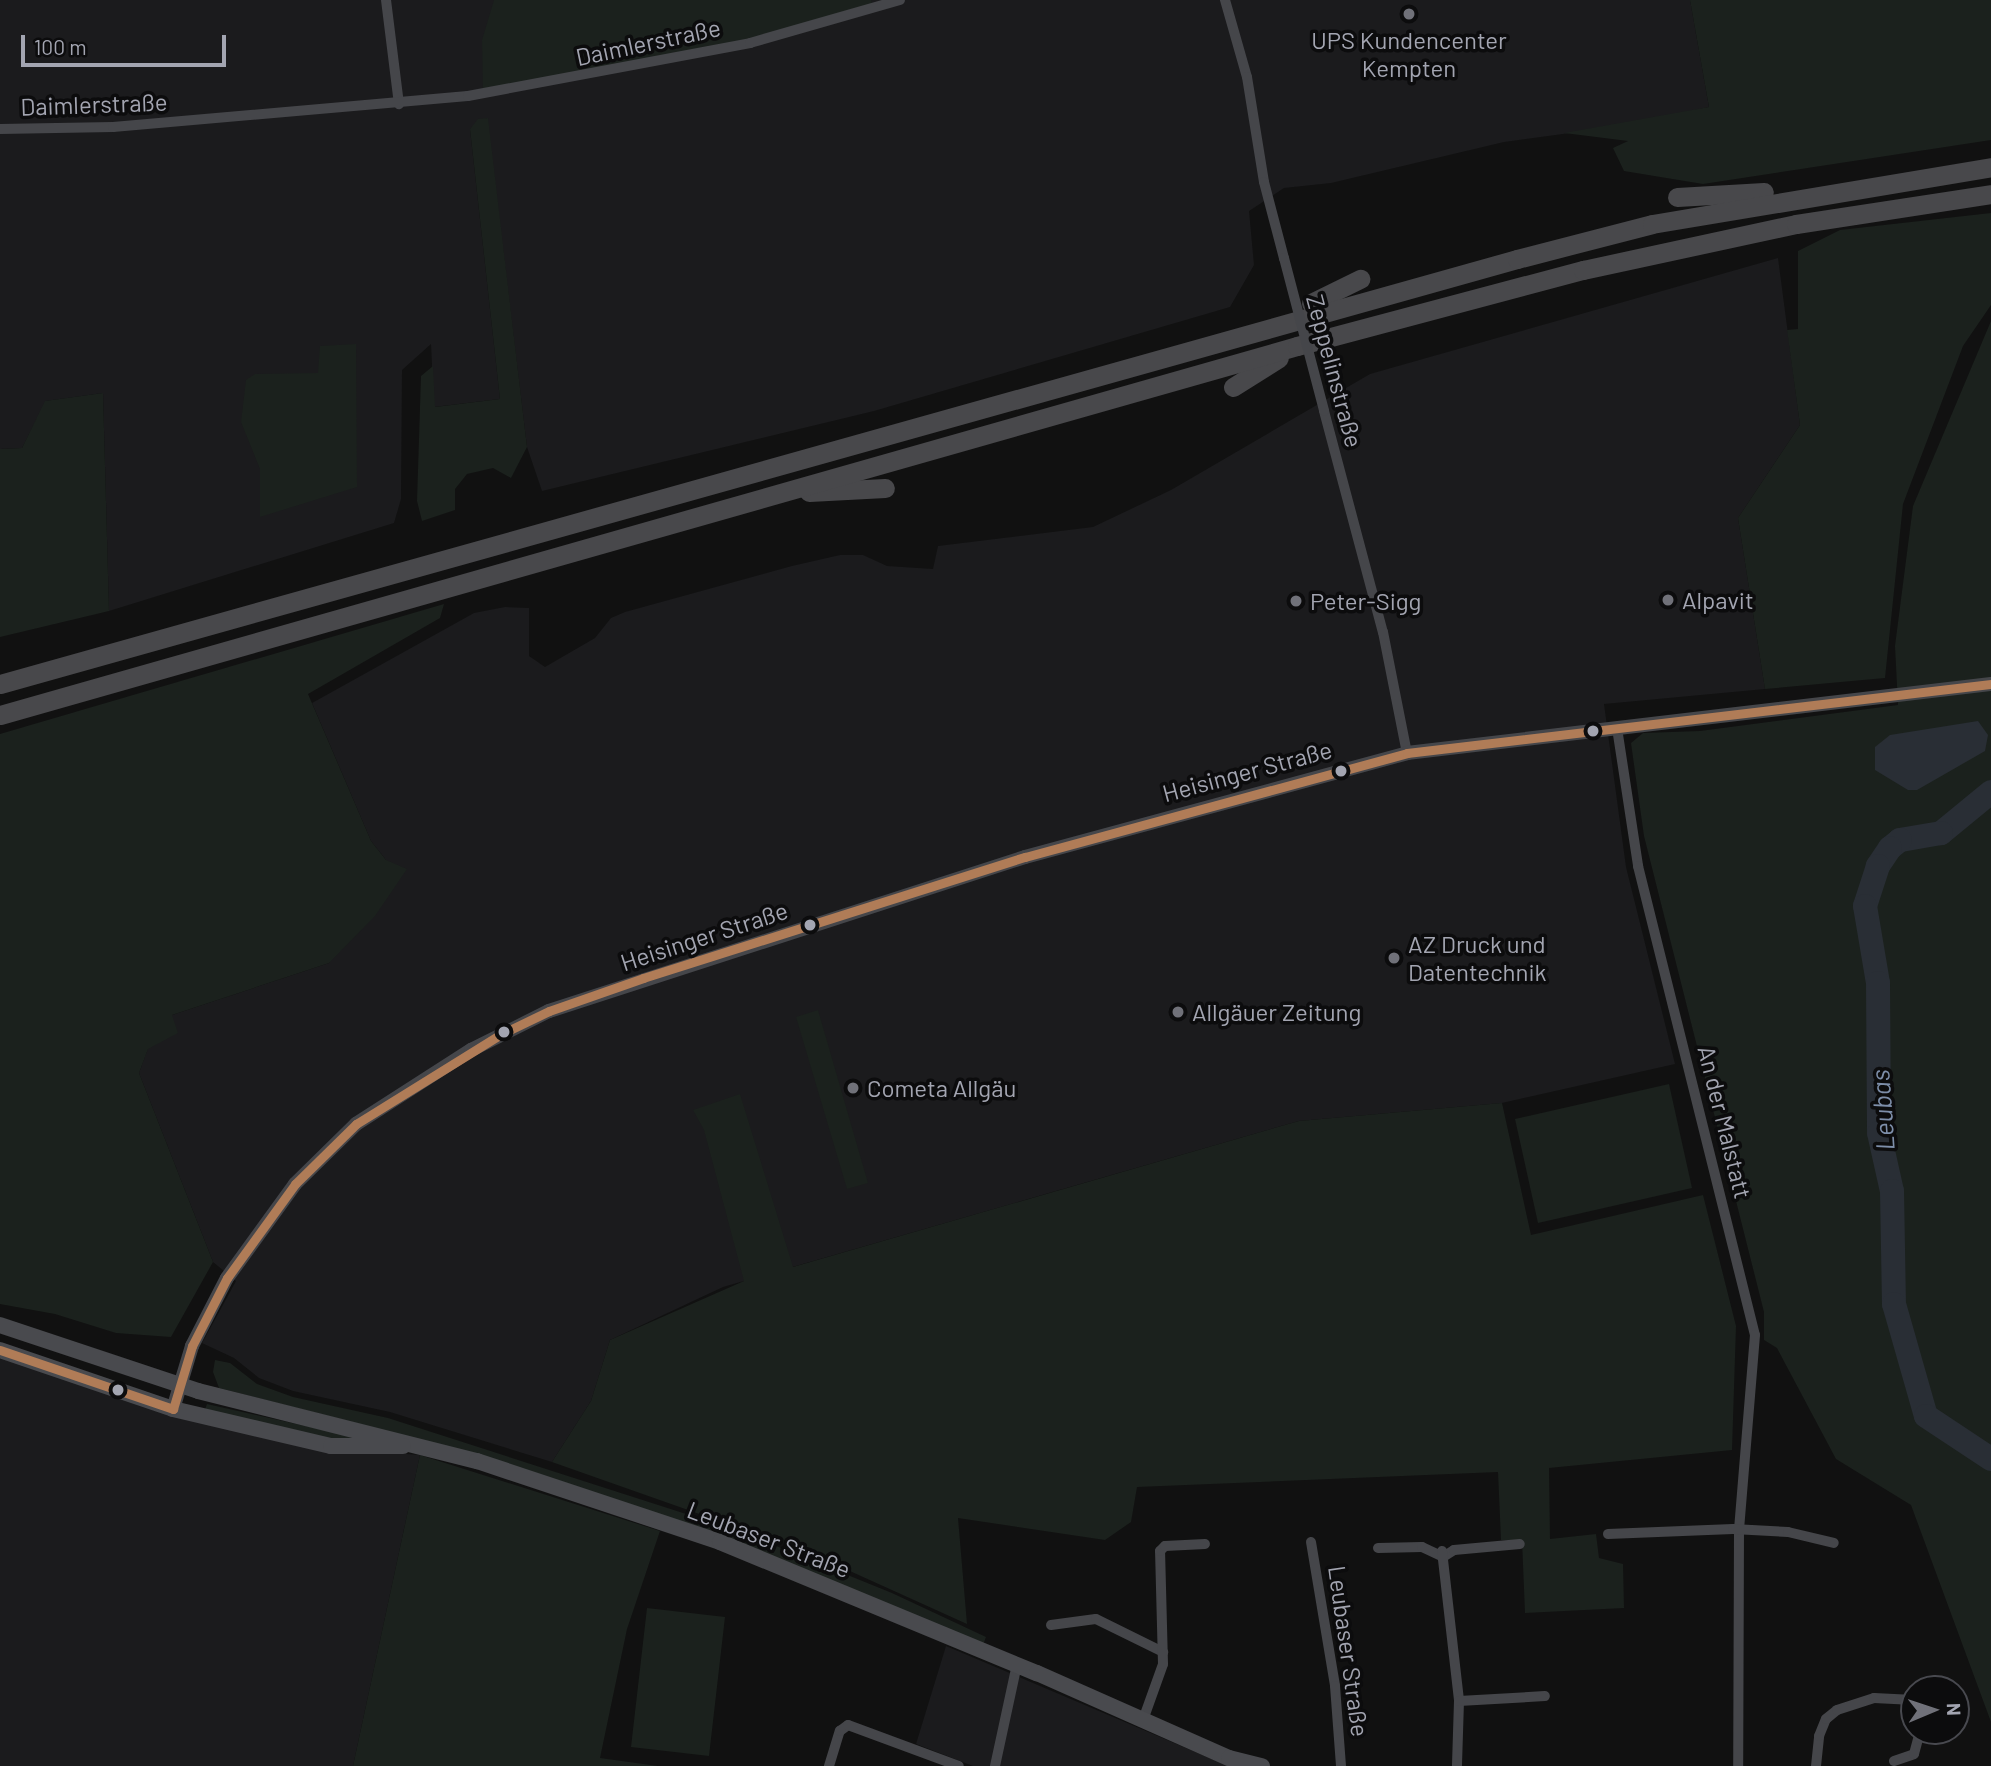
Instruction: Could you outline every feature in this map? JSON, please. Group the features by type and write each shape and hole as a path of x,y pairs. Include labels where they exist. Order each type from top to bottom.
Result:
{"highway":[{"path":"0,684 1219,339 1652,224 1789,198 1991,167"},
{"path":"1677,197 1760,191 1789,198"},
{"path":"0,715 1297,346 1583,270 1796,224 1991,194"},
{"path":"1219,339 1332,295 1360,279"},
{"path":"1233,387 1297,346"},
{"path":"770,495 885,488"}],"main road":[{"name":"Leubaser Straße","path":"0,1325 243,1403 420,1445 719,1542 1017,1664 1229,1758 1262,1766"},
{"path":"0,1350 173,1409 331,1446 420,1445"}],"street":[{"path":"386,0 399,104"},
{"name":"Daimlerstraße","path":"0,129 113,127 399,104 576,79 750,43 900,0"},
{"name":"Zeppelinstraße","path":"1225,0 1247,78 1264,182 1383,632 1407,753"},
{"name":"Heisinger Straße","path":"173,1409 192,1346 227,1278 295,1184 356,1124 501,1034 549,1011 643,978 1025,857 1407,753 1991,684"},
{"name":"An der Malstatt","path":"1623,727 1638,866 1751,1310 1755,1352 1739,1530 1738,1766"},
{"path":"1608,1534 1739,1530 1788,1532 1834,1543"},
{"name":"Leubaser Straße","path":"1311,1542 1335,1686 1341,1766"},
{"path":"1143,1720 1163,1652 1160,1551 1165,1546 1205,1544"},
{"path":"1378,1548 1422,1548 1443,1554 1454,1550 1520,1544"},
{"path":"1443,1554 1459,1701 1457,1766"},
{"path":"1051,1625 1096,1619 1163,1652"},
{"path":"995,1766 1017,1664"},
{"path":"1459,1701 1545,1696"},
{"path":"1816,1766 1819,1736 1826,1719 1837,1710 1874,1698 1900,1699"},
{"path":"829,1766 840,1731 848,1726 960,1766"},
{"path":"1894,1761 1914,1754 1916,1745"}],"shaded area":[{"path":"0,0 1690,0 1709,107 1622,126 1504,142 1331,183 1284,188 1249,211 1254,265 1230,307 874,411 542,491 527,447 487,118 470,129 500,399 434,407 431,344 402,370 401,499 394,523 109,611 103,393 46,401 22,448 0,449"},
{"path":"494,0 871,0 873,7 750,43 483,94 482,40"},
{"path":"1690,0 1991,0 1991,140 1703,184 1624,171 1613,148 1628,141 1564,133 1709,107"},
{"path":"488,118 527,447 511,478 493,468 467,474 455,489 455,510 422,521 417,501 421,376 433,366 435,407 500,399 470,129 478,119"},
{"path":"1991,213 1991,305 1963,346 1903,504 1885,678 1765,689 1738,518 1800,425 1787,330 1798,329 1798,251 1840,230"},
{"path":"1778,258 1800,425 1738,518 1765,689 1604,704 1626,867 1675,1064 1502,1103 1299,1121 723,1287 610,1340 591,1401 552,1462 390,1412 293,1391 259,1378 234,1358 202,1343 236,1281 213,1262 139,1073 148,1048 172,1015 329,963 386,860 371,841 312,703 474,613 505,607 529,608 529,656 545,667 595,638 611,618 625,612 792,566 840,555 863,555 887,566 933,569 938,546 1093,527 1171,490 1370,374"},
{"path":"1991,321 1991,1722 1911,1505 1836,1459 1777,1348 1764,1340 1764,1312 1644,836 1631,743 1643,733 1700,731 1898,705 1895,646 1913,506"},
{"path":"356,344 357,487 260,517 260,469 241,422 246,380 255,374 318,373 320,346"},
{"path":"103,393 109,611 0,637 0,449 22,448 45,401"},
{"path":"444,604 440,618 308,694 371,841 386,860 407,869 375,916 329,963 172,1015 178,1033 148,1049 139,1073 213,1262 171,1337 116,1333 55,1314 0,1304 0,734"},
{"path":"1978,721 1988,735 1985,751 1917,790 1908,790 1875,770 1875,747 1890,735"},
{"path":"818,1010 868,1183 847,1189 796,1017"},
{"path":"1669,1084 1692,1188 1538,1223 1515,1119"},
{"path":"740,1094 793,1267 1299,1121 1502,1103 1531,1235 1703,1195 1736,1326 1732,1450 1549,1468 1550,1539 1596,1534 1599,1558 1623,1564 1624,1608 1525,1613 1522,1540 1501,1540 1498,1472 1137,1487 1131,1522 1105,1540 958,1518 967,1624 810,1553 552,1462 591,1401 610,1340 744,1281 704,1130 693,1110"},
{"path":"0,1355 167,1413 381,1452 420,1455 353,1766 0,1766"},
{"path":"215,1360 230,1363 257,1384 293,1397 388,1418 739,1531 892,1593 986,1637 983,1645 721,1535 477,1454 219,1388 213,1372"},
{"path":"207,1404 369,1440 333,1443 204,1412"},
{"path":"420,1455 660,1531 627,1629 600,1758 658,1766 353,1766"},
{"path":"647,1608 725,1617 709,1756 631,1747"},
{"path":"946,1646 1232,1766 973,1766 916,1744"}],"waterway":[{"name":"Leubas","path":"1991,792 1941,833 1900,840 1890,848 1878,866 1865,906 1878,983 1879,1133 1892,1191 1894,1304 1926,1416 1991,1459"}],"transit line":[{"path":"0,1350 173,1409 192,1346 227,1278 295,1184 356,1124 501,1034 549,1011 643,978 1025,857 1407,753 1991,684"}],"place":[{"name":"UPS Kundencenter Kempten","path":"1409,14"},
{"name":"Alpavit","path":"1668,600"},
{"name":"Peter-Sigg","path":"1296,601"},
{"name":"AZ Druck und Datentechnik","path":"1394,958"},
{"name":"Allgäuer Zeitung","path":"1178,1012"},
{"name":"Cometa Allgäu","path":"853,1088"}]}
